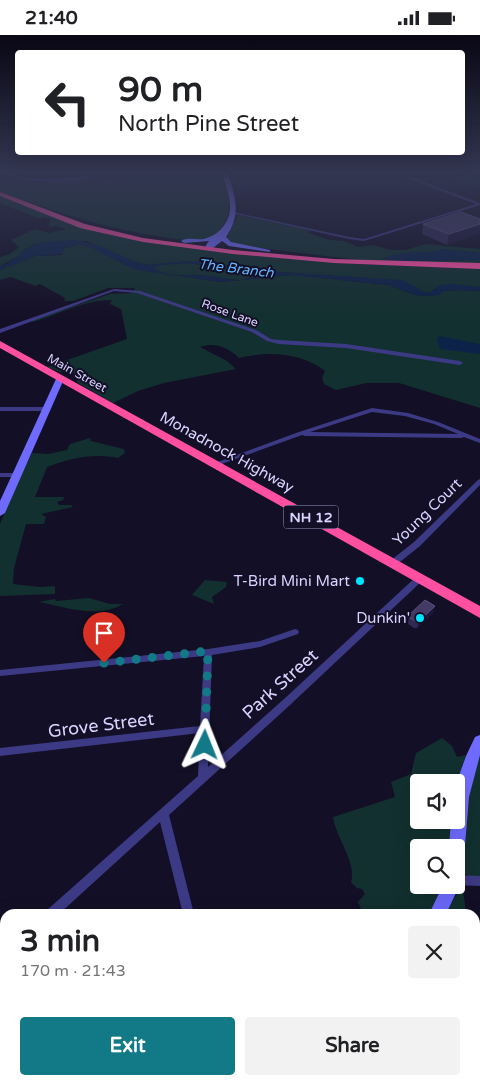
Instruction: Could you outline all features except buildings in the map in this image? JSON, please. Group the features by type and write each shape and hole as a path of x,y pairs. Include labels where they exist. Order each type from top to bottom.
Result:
{"highway":[{"path":"73,222 109,233 214,243 346,260 418,265"},
{"path":"85,222 124,233 214,243 334,261 480,266"},
{"name":"Main Street","path":"0,344 142,423"},
{"name":"Monadnock Highway","path":"142,423 480,613"}],"street":[{"path":"214,243 230,222"},
{"path":"276,222 364,240 422,222"},
{"name":"Rose Lane","path":"0,331 89,298 122,290 138,292 254,331 279,342 346,346 460,363"},
{"path":"0,513 60,379"},
{"path":"0,409 46,409"},
{"path":"216,464 298,434 372,410 406,414 480,441"},
{"path":"298,434 468,436"},
{"path":"0,475 16,475"},
{"name":"Young Court","path":"393,563 417,544 480,481"},
{"name":"Park Street","path":"57,909 287,702 420,578"},
{"path":"0,673 260,644 295,632"},
{"path":"203,776 208,651"},
{"name":"Grove Street","path":"0,752 205,729"},
{"path":"457,839 461,790 466,769 480,741"},
{"path":"163,813 188,909"},
{"path":"465,880 480,881"},
{"path":"440,909 447,894"}],"green space":[{"path":"50,222 68,222 142,241 355,264 480,268 480,287 440,285 431,292 423,292 369,278 278,272 206,262 187,261 148,265 135,262 87,241 35,244 23,251 19,256 0,266 0,257 10,254 19,247 11,240 35,229 50,233 66,229 57,226 48,227"},
{"path":"94,222 225,222 214,235 198,241 147,235"},
{"path":"235,222 271,222 304,229 309,231 308,233 330,240 344,241 358,247 374,245 390,250 406,250 425,244 480,249 480,253 442,249 433,253 415,252 384,258 399,261 480,260 480,264 359,260 235,245 226,239"},
{"path":"80,244 98,250 125,265 167,274 221,282 292,275 389,285 415,295 430,296 443,291 459,290 480,291 480,408 399,383 366,383 336,390 324,384 322,378 325,371 305,360 272,354 239,358 226,348 216,345 200,347 227,361 236,369 164,383 138,391 113,403 78,383 74,374 68,371 60,372 47,367 127,339 121,309 110,304 112,300 92,302 32,322 33,320 110,294 133,293 135,288 108,288 73,301 64,301 65,298 40,284 35,286 11,277 0,280 0,270 35,256 61,255 64,248"},
{"path":"187,263 262,273 236,280 208,276 173,275 153,268 159,265"},
{"path":"90,438 91,441 124,449 125,453 118,458 82,457 47,467 35,497 64,497 63,500 57,502 59,505 71,505 73,507 41,514 46,517 44,524 26,524 14,568 13,584 40,587 55,586 55,594 0,596 0,524 32,453 48,454 67,450 70,444"},
{"path":"205,580 227,582 226,587 212,597 214,604 192,595"},
{"path":"89,598 110,604 123,604 103,611 81,611 39,602 55,599 56,601"},
{"path":"442,738 452,746 457,757 466,755 460,774 411,774 416,753"},
{"path":"480,753 480,877 468,876 465,873 465,839 462,839 463,829 465,829 465,798"},
{"path":"410,774 410,829 452,829 451,839 410,839 410,894 439,894 431,909 361,909 358,902 365,894 362,889 357,888 351,882 352,875 349,859 333,817 395,797 391,782"},
{"path":"457,894 463,894 466,909 448,909"}],"water":[{"name":"The Branch","path":"76,240 101,246 135,262 148,265 187,261 206,262 278,272 403,280 424,292 431,292 440,285 452,284 480,287 480,291 459,290 443,291 439,295 415,295 389,285 292,275 221,282 138,270 80,244 64,248 61,254 35,256 0,270 0,266 10,262 37,244","holes":["187,263 262,273 246,279 236,280 208,276 173,275 153,268 159,265"]},
{"path":"442,249 480,253 480,260 399,261 382,259 414,252 432,252"},
{"path":"439,336 480,344 480,354 440,349 437,340"}],"place":[{"name":"T-Bird Mini Mart","path":"360,581"},
{"name":"Dunkin'","path":"420,618"}],"route":[{"path":"104,663 208,651 205,745"}]}
